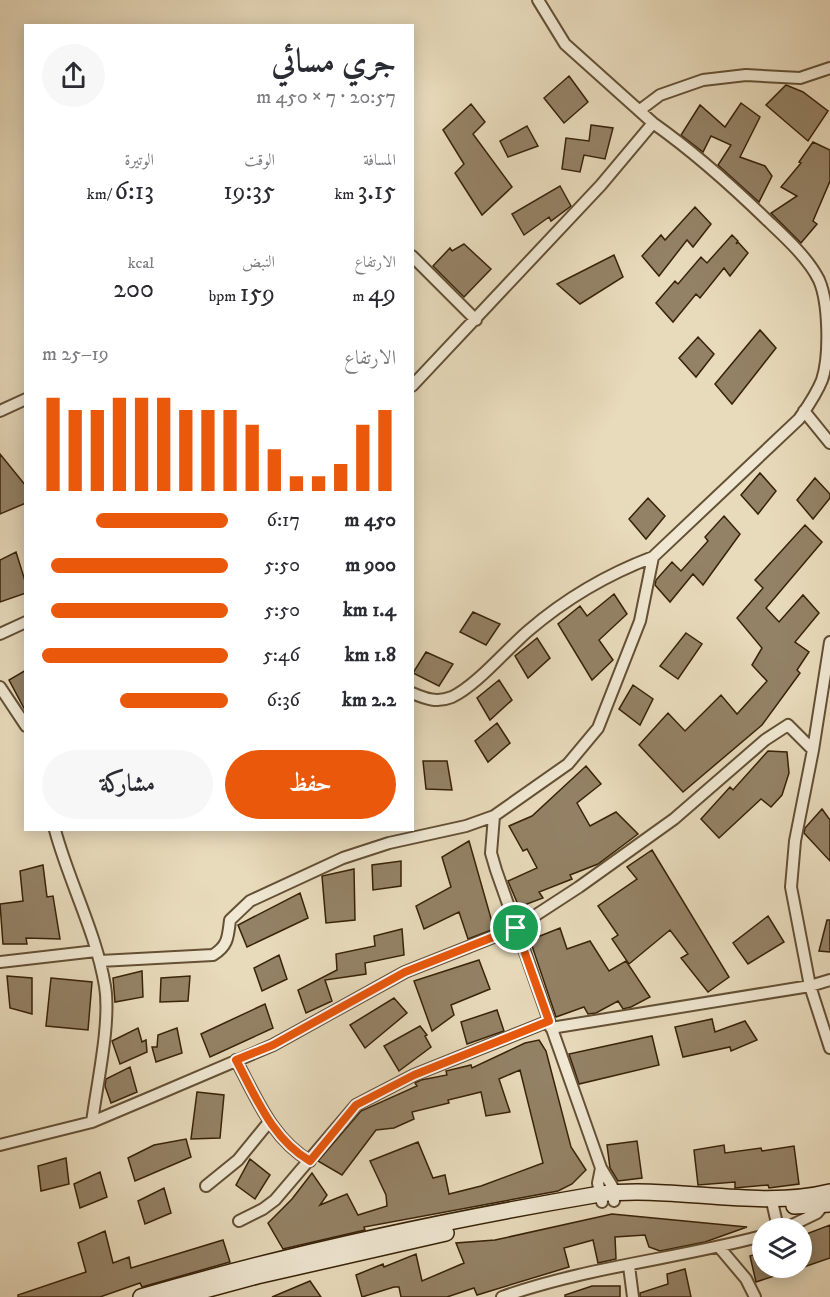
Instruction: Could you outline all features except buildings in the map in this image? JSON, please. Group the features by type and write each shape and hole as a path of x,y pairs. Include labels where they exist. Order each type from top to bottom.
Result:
{"main road":[{"path":"179,1297 257,1276 608,1197"},
{"path":"141,1297 251,1266 392,1234 608,1197 772,1202 827,1199"}],"street":[{"path":"414,694 428,699 440,700 464,691 530,629 557,608 616,572 653,557 804,411 814,399 823,377 828,323 819,280 792,246 758,211 653,123 565,44 538,0"},
{"path":"640,110 660,95 704,80 746,75 800,78 830,68"},
{"path":"414,384 601,185 653,123"},
{"path":"414,258 476,320"},
{"path":"0,411 24,400"},
{"path":"804,411 830,443"},
{"path":"0,962 98,956 213,955 224,948 228,938 230,920 250,901 343,858 389,843 466,826 494,816 568,764 598,728 640,621 653,557"},
{"path":"0,634 24,623"},
{"path":"830,642 825,697 795,841 791,887 810,986 830,1048"},
{"path":"0,687 24,723"},
{"path":"0,1145 92,1122 273,1045 405,972 516,928 579,887 675,819 765,740 788,725 813,750"},
{"path":"494,816 491,853 601,1168 609,1179 608,1197"},
{"path":"55,831 64,866 98,956 105,988 106,1014 92,1122"},
{"path":"238,1221 275,1200 356,1105 414,1075 550,1025 810,986 830,980"},
{"path":"236,1060 269,1122 282,1140 310,1161"},
{"path":"206,1186 238,1160 269,1122"},
{"path":"805,1218 817,1212 827,1199"},
{"path":"772,1202 776,1218"},
{"path":"502,1297 575,1276 752,1239"},
{"path":"719,1247 746,1279 755,1297"},
{"path":"629,1266 633,1297"}],"route":[{"path":"516,928 549,1021 414,1075 356,1105 310,1161 298,1155 282,1140 269,1122 236,1060 273,1045 405,972 516,928"}]}
